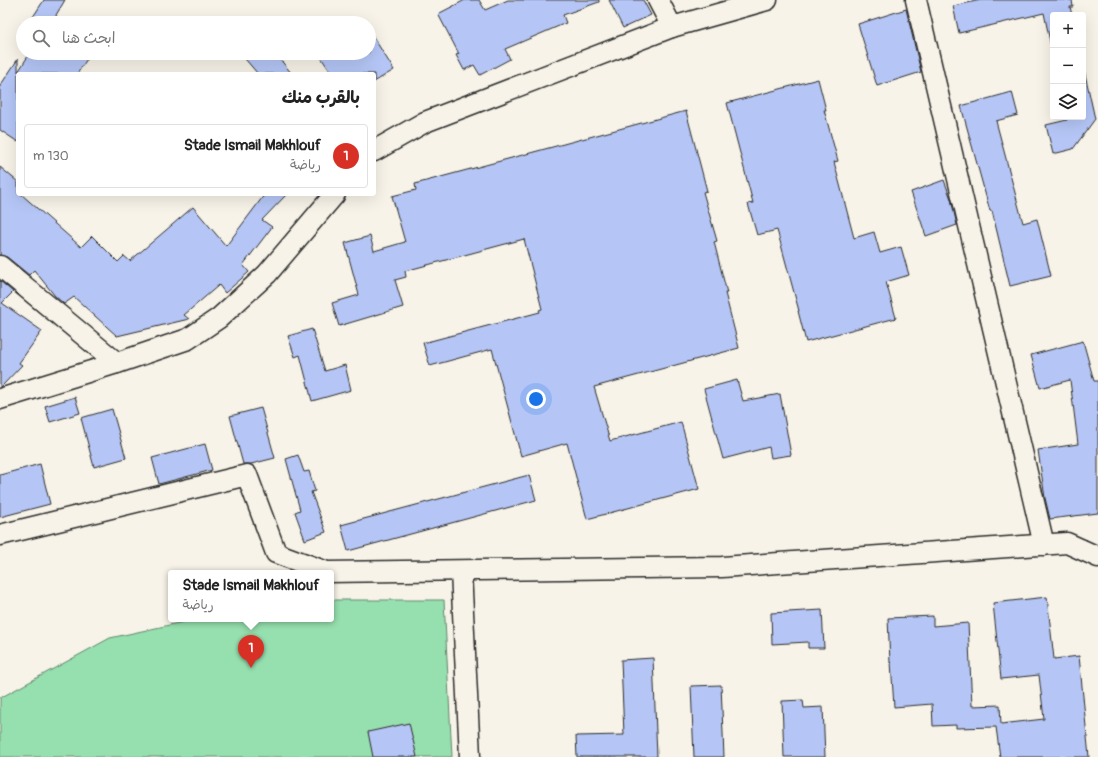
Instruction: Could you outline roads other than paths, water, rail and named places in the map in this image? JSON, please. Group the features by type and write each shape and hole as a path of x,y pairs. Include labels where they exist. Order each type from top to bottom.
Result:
{"street":[{"path":"658,0 672,27"},
{"path":"376,150 424,122 672,27 768,0"},
{"path":"916,0 1044,545"},
{"path":"0,399 118,363 188,339 219,318 267,274 333,196"},
{"path":"0,266 118,363"},
{"path":"0,535 247,475 276,553 322,570"},
{"path":"334,572 722,567 1067,543 1098,557"},
{"path":"461,571 470,757"}],"place":[{"name":"Stade Ismail Makhlouf","path":"251,668"}]}
